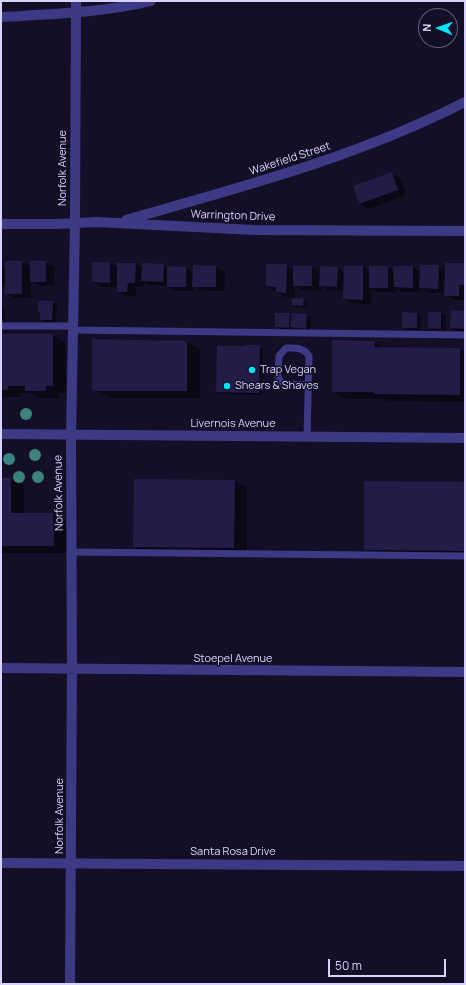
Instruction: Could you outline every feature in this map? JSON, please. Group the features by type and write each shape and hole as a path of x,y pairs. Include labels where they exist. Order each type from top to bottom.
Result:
{"street":[{"name":"Norfolk Avenue","path":"70,984 72,669 71,435 75,223 76,1"},
{"path":"1,17 76,14 151,1"},
{"name":"Wakefield Street","path":"117,223 312,166 367,146 442,114 465,102"},
{"name":"Warrington Drive","path":"1,224 117,223 254,230 465,231"},
{"name":"Livernois Avenue","path":"1,434 465,438"},
{"name":"Stoepel Avenue","path":"1,668 465,672"},
{"name":"Santa Rosa Drive","path":"1,863 465,866"}],"lane":[{"path":"1,326 465,335"},
{"path":"307,437 309,356 306,351 301,349 286,348 279,356 278,377 284,384 308,385"},
{"path":"72,552 465,556"}],"building":[{"path":"392,172 398,190 359,204 353,186"},
{"path":"5,261 22,261 22,294 5,294"},
{"path":"30,261 46,261 46,282 30,282"},
{"path":"92,262 110,262 110,283 92,282"},
{"path":"117,263 136,263 135,283 128,283 127,292 117,292"},
{"path":"142,263 164,264 163,282 141,281"},
{"path":"445,263 464,263 464,285 459,285 459,296 444,296"},
{"path":"266,264 287,264 286,293 276,292 276,287 266,286"},
{"path":"193,265 216,266 216,287 192,287"},
{"path":"420,265 439,265 438,289 419,288"},
{"path":"167,266 186,267 186,287 167,287"},
{"path":"293,266 312,266 312,286 293,286"},
{"path":"320,266 338,267 337,287 319,286"},
{"path":"344,266 363,266 363,300 343,299"},
{"path":"369,266 388,266 388,288 369,288"},
{"path":"393,266 413,266 413,288 394,287"},
{"path":"304,298 303,306 292,305 292,299"},
{"path":"38,301 53,301 52,320 40,320"},
{"path":"451,310 465,311 465,329 450,328"},
{"path":"402,312 417,313 417,328 402,328"},
{"path":"428,312 441,312 441,329 428,328"},
{"path":"275,313 290,313 289,328 275,327"},
{"path":"292,313 307,314 306,329 290,327"},
{"path":"1,334 53,334 53,386 46,386 46,391 25,391 25,386 8,386 8,390 1,390"},
{"path":"92,339 187,341 187,391 93,390"},
{"path":"332,340 375,341 374,347 460,348 460,395 332,392"},
{"path":"260,345 259,393 215,392 217,346"},
{"path":"1,478 11,478 11,513 53,513 54,546 1,546"},
{"path":"134,479 235,480 234,548 133,547"},
{"path":"364,481 465,482 465,551 364,550"}],"place":[{"name":"Trap Vegan","path":"252,370"},
{"name":"Shears & Shaves","path":"227,386"}]}
